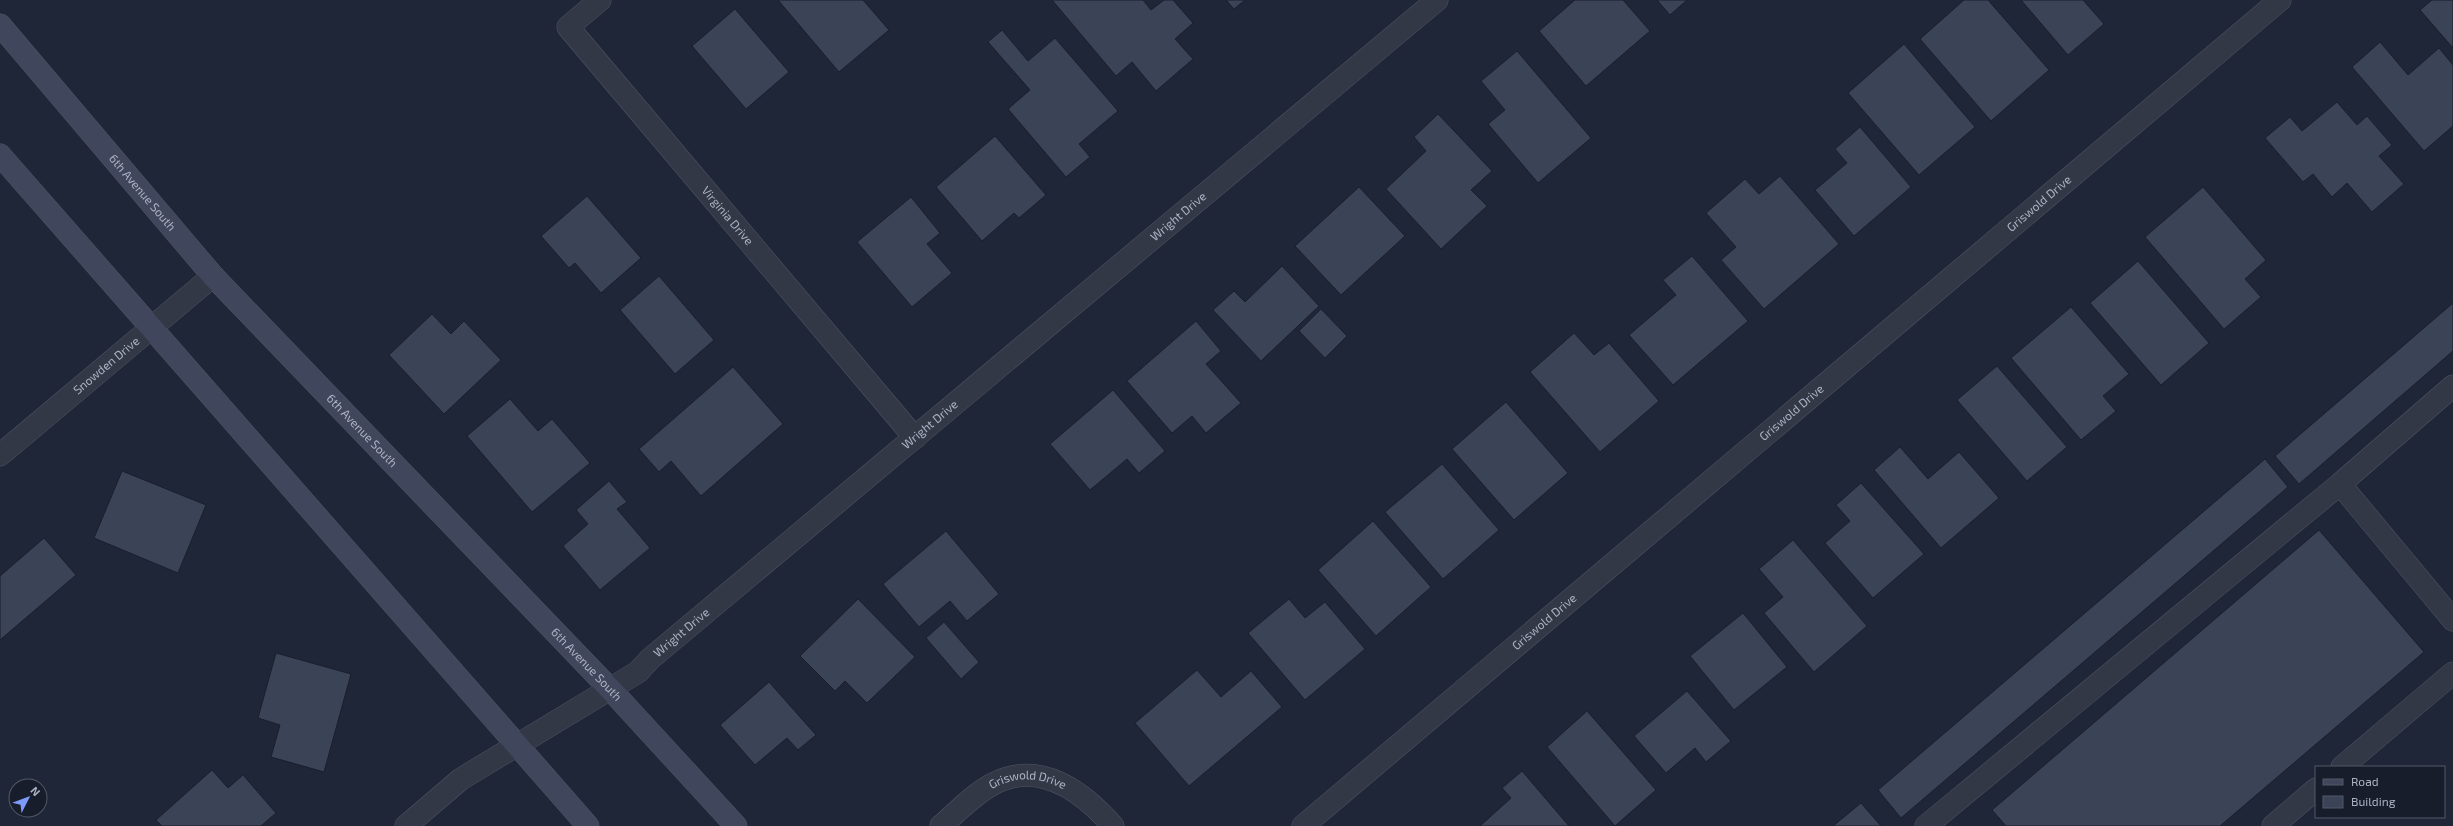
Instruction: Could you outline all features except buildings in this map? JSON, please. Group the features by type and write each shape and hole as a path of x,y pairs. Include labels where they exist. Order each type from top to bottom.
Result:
{"street":[{"name":"Virginia Drive","path":"600,0 568,27 914,438"},
{"name":"Wright Drive","path":"406,826 461,780 611,690 638,672 914,438 1436,0"},
{"name":"Griswold Drive","path":"1303,826 2280,0"},
{"name":"6th Avenue South","path":"0,25 213,276 611,690 736,826"},
{"path":"0,156 588,826"},
{"name":"Snowden Drive","path":"0,455 213,276"},
{"path":"1938,822 2340,484 2453,386"},
{"path":"2340,484 2453,620"},
{"path":"2343,766 2453,673"},
{"name":"Griswold Drive","path":"941,826 994,784 1012,777 1028,776 1046,777 1062,782 1082,795 1113,826"},
{"path":"2273,826 2315,790"}]}
